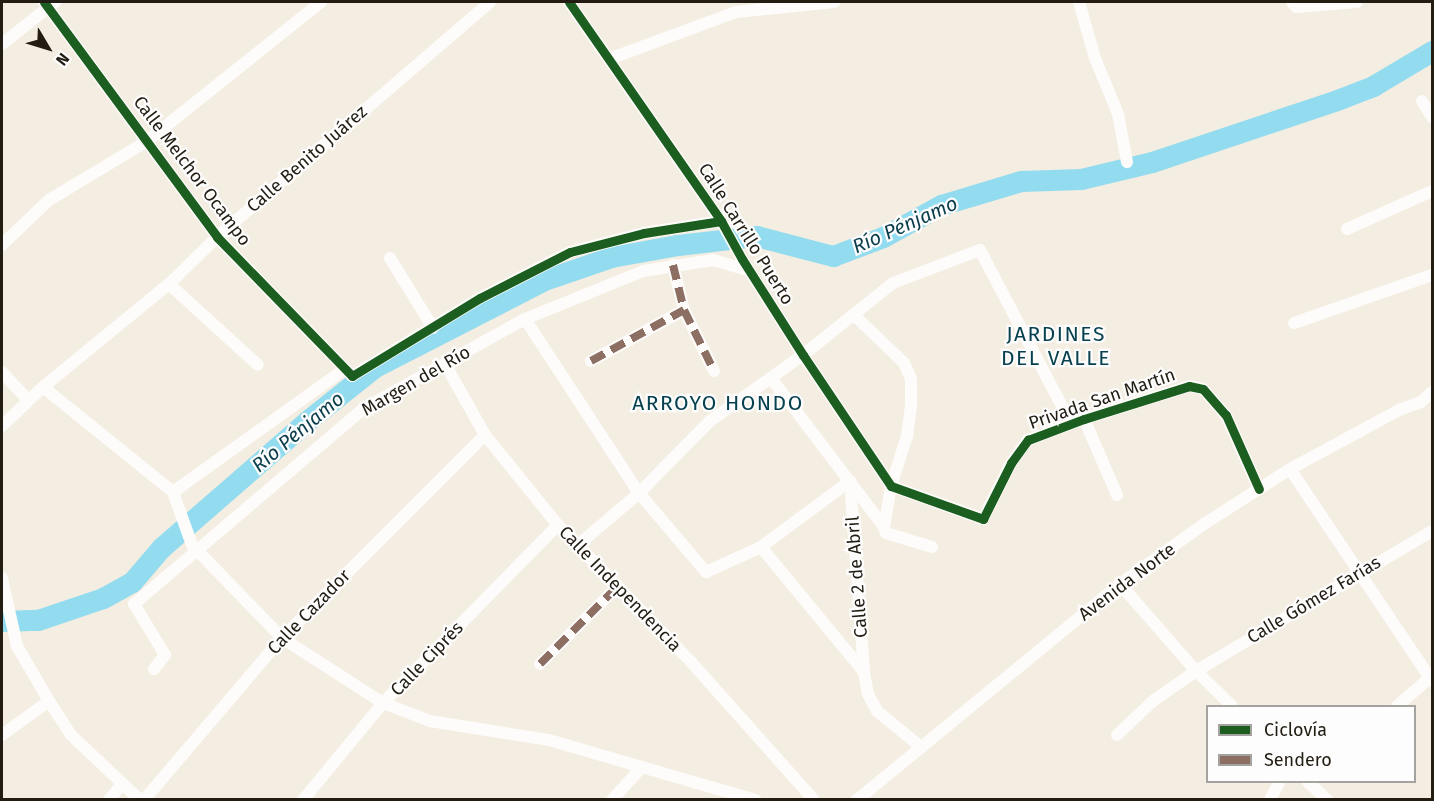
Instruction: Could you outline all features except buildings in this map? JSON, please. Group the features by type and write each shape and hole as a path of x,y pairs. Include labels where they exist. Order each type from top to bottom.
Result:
{"street":[{"path":"2,244 49,200 147,141 321,2"},
{"name":"Calle Benito Juárez","path":"2,426 28,400 169,284 217,237 490,2"},
{"name":"Calle Carrillo Puerto","path":"569,2 721,221 745,264 803,355 891,486"},
{"path":"609,59 736,12 834,2"},
{"path":"1079,2 1095,58 1118,114 1127,162"},
{"path":"1292,2 1296,7 1357,2"},
{"path":"2,44 49,3"},
{"name":"Calle Melchor Ocampo","path":"49,3 217,237 348,372"},
{"path":"1422,101 1432,117"},
{"path":"1347,229 1432,191"},
{"path":"173,492 348,372 433,328 480,298 570,252 644,233 721,221"},
{"path":"578,545 639,493 710,421 803,355 893,283 980,250 1071,423"},
{"path":"390,258 433,328"},
{"name":"Margen del Río","path":"154,669 165,655 134,604 194,547 363,409 525,319 643,271 673,264 713,260 745,264"},
{"path":"673,264 684,310 714,371"},
{"path":"1294,323 1432,275"},
{"path":"169,284 258,365"},
{"path":"591,362 684,310"},
{"path":"854,315 904,363 910,379 911,405 907,436 891,486 885,530 932,547"},
{"path":"525,319 639,493 706,572 761,547 850,481"},
{"name":"Calle Independencia","path":"445,364 485,435 558,525 618,586 814,800"},
{"path":"2,372 28,400"},
{"name":"Calle 2 de Abril","path":"771,378 885,530"},
{"name":"Privada San Martín","path":"891,486 984,519 1011,463 1028,441 1071,423 1189,386 1203,389 1226,415 1258,489"},
{"path":"43,387 173,492 194,547 282,638 383,703 430,721 549,740 755,800"},
{"name":"Avenida Norte","path":"857,800 1120,584 1290,469 1399,410 1427,402 1432,392"},
{"path":"1084,419 1117,495"},
{"name":"Calle Cazador","path":"142,800 282,638 485,435"},
{"path":"1290,469 1432,678 1398,705"},
{"name":"Calle 2 de Abril","path":"850,481 864,672"},
{"name":"Calle Ciprés","path":"303,800 383,703 558,525"},
{"name":"Calle Gómez Farías","path":"1117,735 1153,701 1196,671 1432,531"},
{"path":"761,547 864,672 868,694 877,711 921,747"},
{"path":"2,578 17,646 49,701 71,735 142,800"},
{"path":"1120,584 1196,671 1231,705"},
{"path":"540,664 618,586"},
{"path":"2,735 49,701"},
{"path":"612,800 642,768"},
{"path":"1270,800 1278,783"},
{"path":"1310,783 1327,800"},
{"path":"109,800 122,784"}],"waterway":[{"name":"Río Pénjamo","path":"2,621 38,620 103,598 132,582 161,548 307,421 375,367 544,280 611,257 678,245 756,236 833,256 883,237 941,205 1021,181 1081,179 1152,162 1337,100 1373,86 1432,51"}],"marked path":[{"path":"673,265 684,310 714,371"},
{"path":"591,361 684,310"},
{"path":"540,664 618,586"}],"cycle path":[{"path":"44,2 217,237 352,376 480,298 570,252 644,233 721,221"},
{"path":"569,2 721,221 742,259 803,355 891,486 983,519 1011,463 1028,440 1084,419 1189,386 1203,389 1226,415 1259,489"}],"district":[{"name":"JARDINES DEL VALLE","path":"1056,346"},
{"name":"ARROYO HONDO","path":"718,403"}]}
